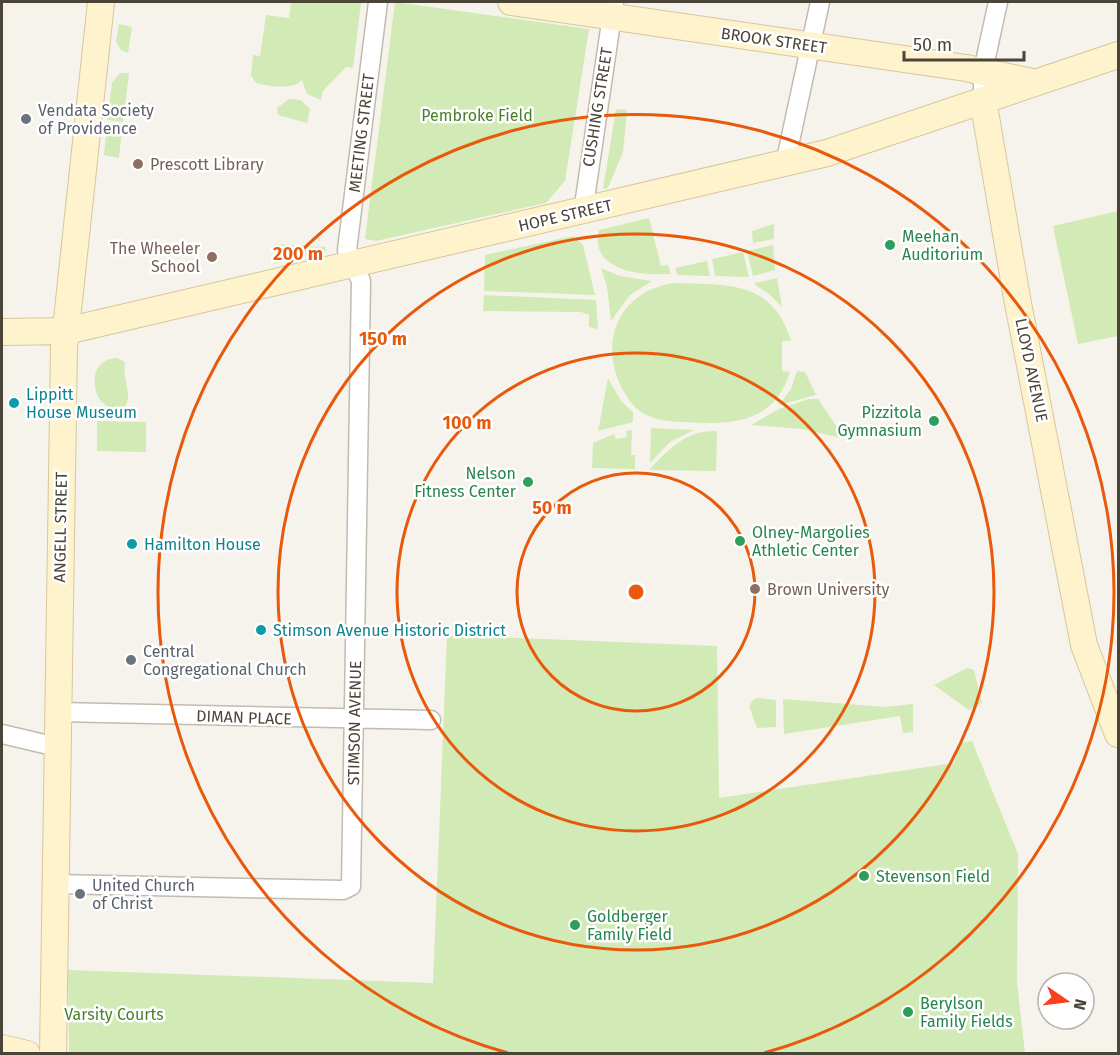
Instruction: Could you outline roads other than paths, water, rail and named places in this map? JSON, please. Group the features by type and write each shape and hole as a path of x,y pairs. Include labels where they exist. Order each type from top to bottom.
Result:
{"street":[{"name":"ANGELL STREET","path":"53,1053 66,331 101,2"},
{"name":"MEETING STREET","path":"354,264 347,250 378,2"},
{"name":"BROOK STREET","path":"511,2 613,9 811,45 983,71 1037,82"},
{"path":"785,164 820,2"},
{"name":"LLOYD AVENUE","path":"998,2 983,71 983,100 1017,298 1084,645 1119,734"},
{"name":"CUSHING STREET","path":"583,212 613,9"},
{"name":"HOPE STREET","path":"2,332 66,331 785,164 827,153 1119,56"},
{"name":"STIMSON AVENUE","path":"55,884 343,890 351,886 361,281 354,264"},
{"name":"DIMAN PLACE","path":"58,712 431,720"},
{"path":"2,734 57,747"},
{"path":"2,1048 27,1053"}],"place":[{"name":"Vendata Society of Providence","path":"26,119"},
{"name":"Prescott Library","path":"138,164"},
{"name":"Meehan Auditorium","path":"890,245"},
{"name":"The Wheeler School","path":"212,257"},
{"name":"Lippitt House Museum","path":"14,403"},
{"name":"Pizzitola Gymnasium","path":"934,421"},
{"name":"Nelson Fitness Center","path":"528,482"},
{"name":"Olney-Margolies Athletic Center","path":"740,541"},
{"name":"Hamilton House","path":"132,544"},
{"name":"Brown University","path":"755,589"},
{"name":"Stimson Avenue Historic District","path":"261,630"},
{"name":"Central Congregational Church","path":"131,660"},
{"name":"Stevenson Field","path":"864,876"},
{"name":"United Church of Christ","path":"80,894"},
{"name":"Goldberger Family Field","path":"575,925"},
{"name":"Berylson Family Fields","path":"908,1012"}],"park label":[{"name":"Pembroke Field","path":"477,115"},
{"name":"Varsity Courts","path":"114,1014"}]}
